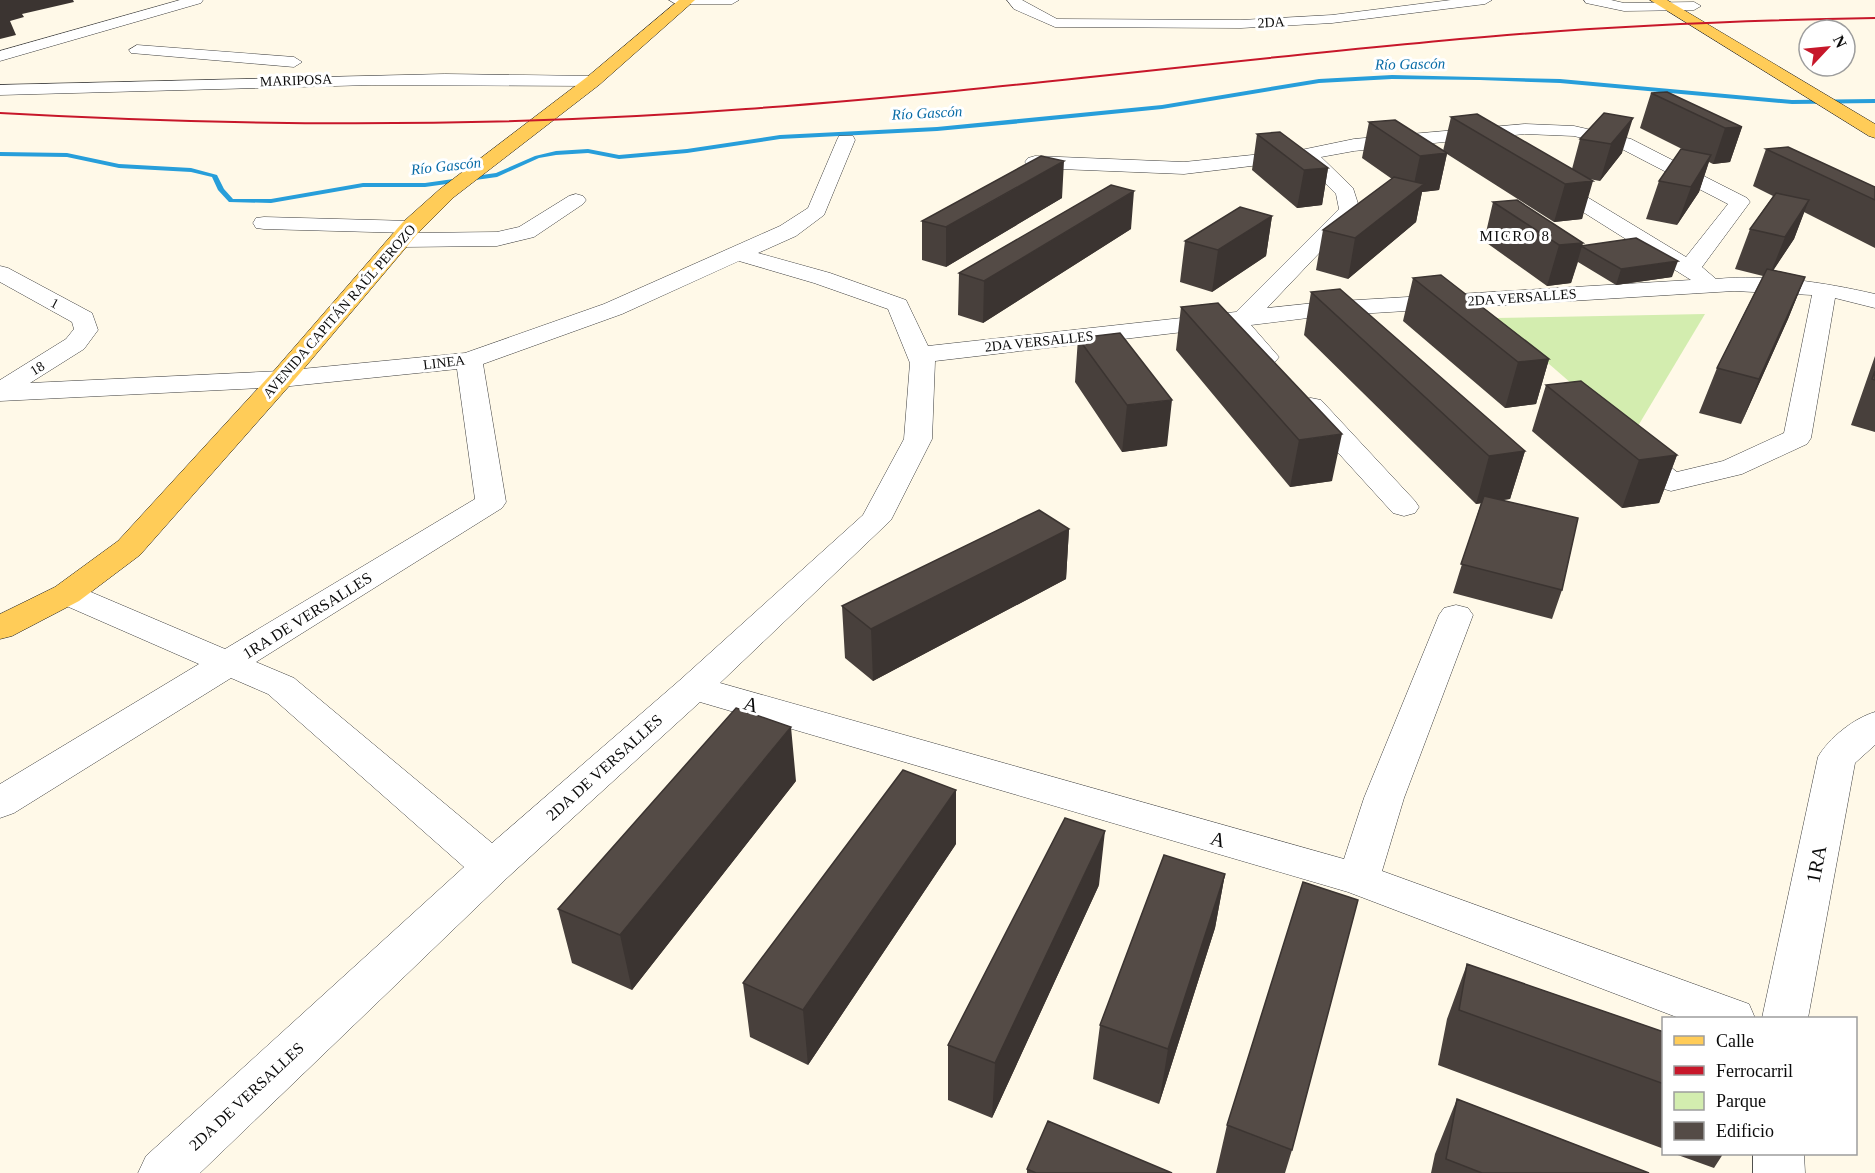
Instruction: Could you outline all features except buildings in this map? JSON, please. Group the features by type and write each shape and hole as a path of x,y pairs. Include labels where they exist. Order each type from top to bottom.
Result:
{"main road":[{"name":"AVENIDA CAPITÁN RAÚL PEROZO","path":"0,628 67,594 129,548 281,379 406,233 447,193 593,81 688,0"},
{"path":"1690,3 1749,37"},
{"path":"1656,4 1755,59 1875,132"},
{"path":"1755,59 1787,60"},
{"path":"1820,80 1875,113"}],"street":[{"path":"0,49 172,0"},
{"path":"0,56 196,0"},
{"path":"676,0 732,0"},
{"name":"2DA","path":"1014,0 1019,6 1055,23 1241,24 1332,19 1485,0"},
{"path":"1399,0 1422,9"},
{"path":"1591,0 1624,7 1690,3"},
{"path":"1633,0 1656,4"},
{"path":"1213,10 1241,24"},
{"path":"137,50 292,62 311,66 311,74 306,80"},
{"name":"MARIPOSA","path":"0,90 306,80 492,78 593,81"},
{"path":"1035,162 1184,168 1307,154 1354,145 1468,133 1525,129 1574,131 1624,143 1740,202 1689,268"},
{"path":"1468,133 1498,151"},
{"name":"LINEA","path":"0,392 281,379 469,360 613,309 788,231 817,211 846,140"},
{"path":"1276,369 1237,325 1240,319 1350,210 1346,192 1307,154"},
{"path":"1528,170 1689,268 1712,286"},
{"path":"264,223 497,239 526,232 576,200"},
{"name":"2DA DE VERSALLES","path":"164,1173 492,867 693,688 876,520 918,439 923,363 898,305 822,278 735,253"},
{"name":"1","path":"0,273 83,318 86,330 75,344"},
{"name":"2DA VERSALLES","path":"919,355 1324,309 1734,284 1825,289 1875,301"},
{"path":"1617,439 1671,482 1732,468 1797,438 1825,289"},
{"path":"1444,302 1471,324"},
{"name":"18","path":"0,392 75,344"},
{"name":"1RA DE VERSALLES","path":"0,804 490,502 469,360"},
{"path":"1300,394 1404,507"},
{"path":"67,594 281,686 492,867"},
{"path":"1358,879 1384,798 1456,615"},
{"name":"A","path":"693,688 1358,879 1729,1017"},
{"name":"1RA","path":"1785,1017 1837,757 1875,725"},
{"path":"1779,1155 1779,1173"}],"green space":[{"path":"1705,314 1632,436 1496,318"}],"waterway":[{"name":"Río Gascón","path":"0,154 67,155 119,166 191,170 215,176 221,190 231,201 271,201 363,185 425,185 497,175 537,157 556,153 588,151 619,157 687,151 780,137 937,129 1002,123 1162,107 1319,81 1392,77 1480,78 1560,81 1792,102 1875,101"}],"railway":[{"path":"0,113 280,123 559,120 841,102 1507,35 1599,28 1875,18"}],"district":[{"name":"MICRO 8","path":"1515,236"}]}
